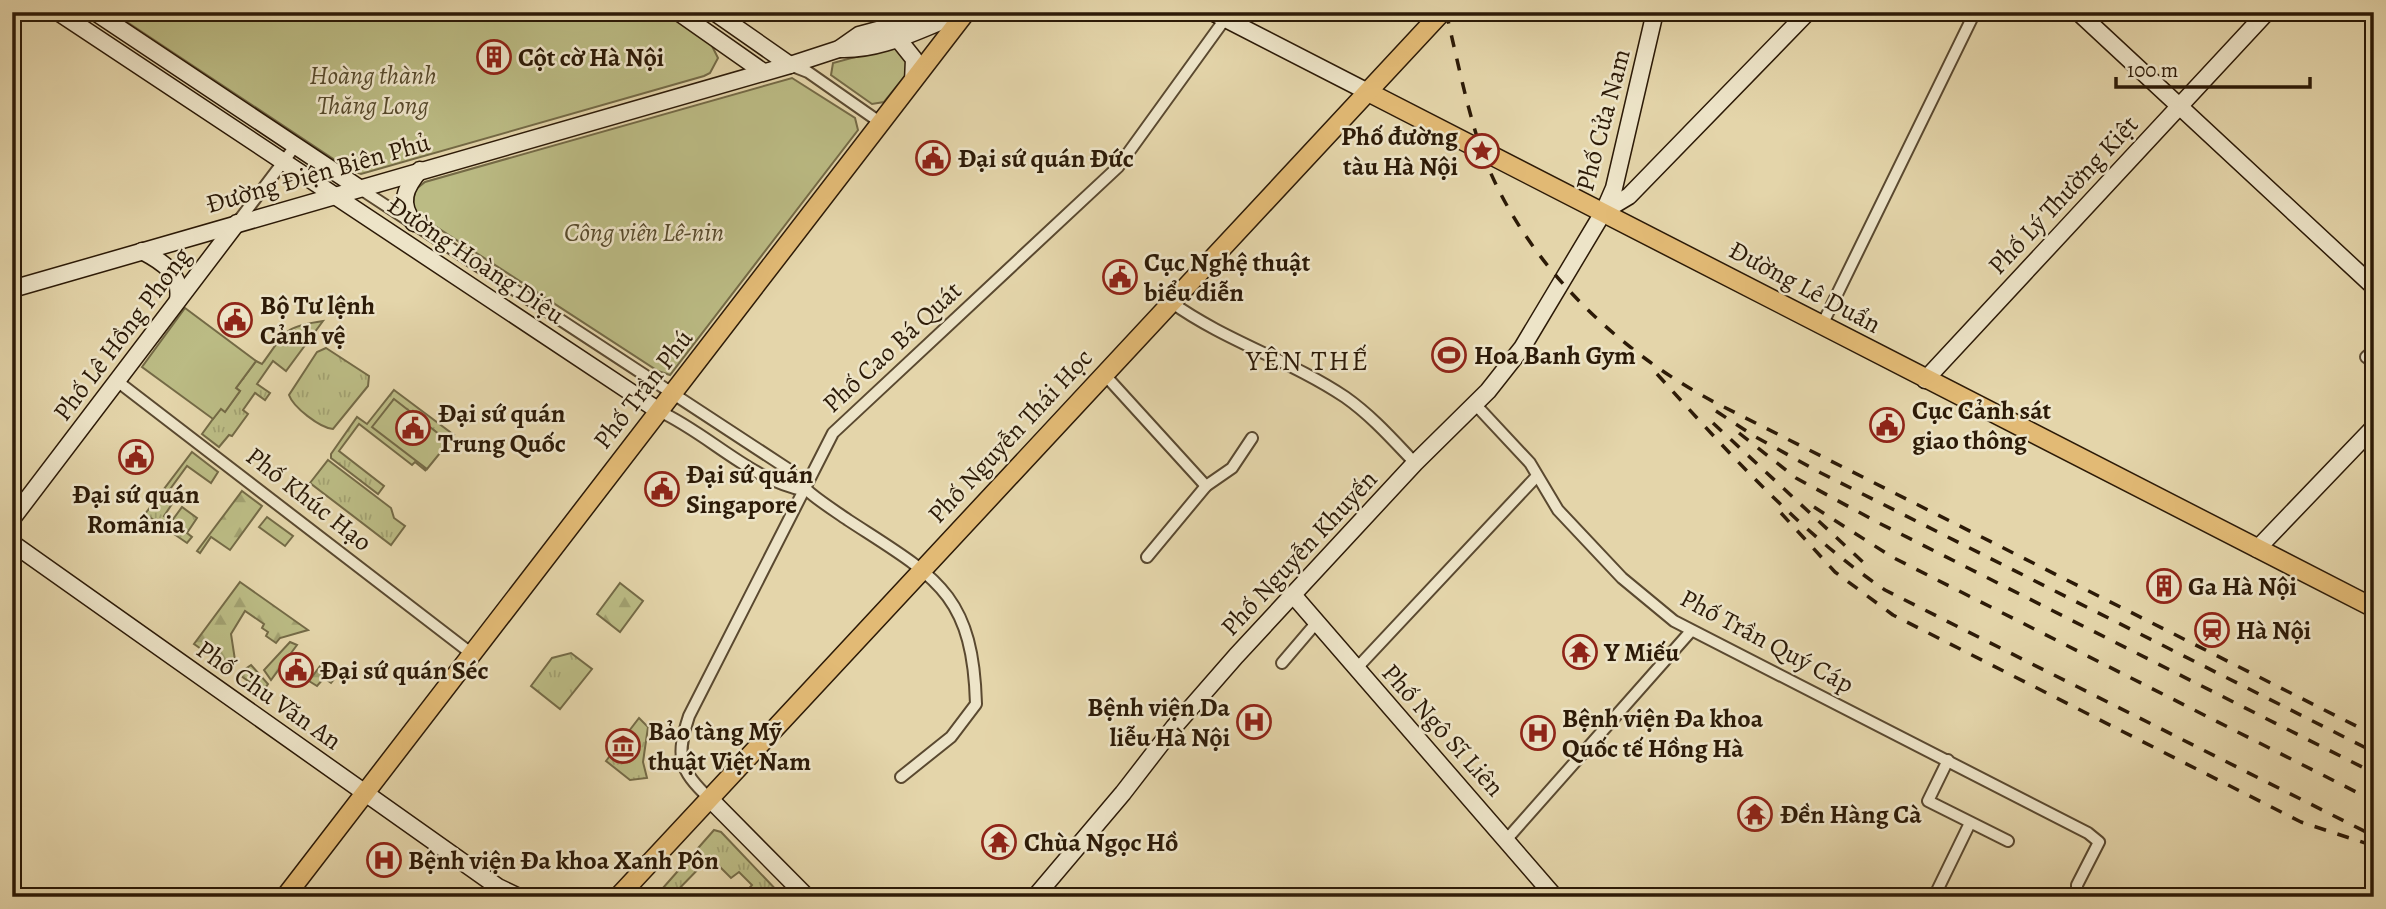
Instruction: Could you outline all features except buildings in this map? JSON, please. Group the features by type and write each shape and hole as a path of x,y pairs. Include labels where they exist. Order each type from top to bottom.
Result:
{"main road":[{"name":"Phố Trần Phú","path":"285,897 966,12"},
{"name":"Phố Nguyễn Thái Học","path":"618,897 1442,12"},
{"name":"Đường Lê Duẩn","path":"1368,92 2374,608"}],"street":[{"name":"Đường Hoàng Diệu","path":"58,12 659,411 678,420 777,485 803,490"},
{"name":"Đường Hoàng Diệu","path":"95,12 788,469 803,490 922,569 943,590 963,620 976,704 951,737 901,777"},
{"path":"678,12 762,71"},
{"path":"714,12 881,123"},
{"name":"Đường Điện Biên Phủ","path":"839,49 860,50 917,33 931,23 966,12"},
{"name":"Phố Cửa Nam","path":"1589,236 1604,211 1630,124 1655,12"},
{"path":"1604,211 1629,196 1808,12"},
{"path":"1822,325 1975,12"},
{"path":"2078,12 2374,288"},
{"name":"Phố Lý Thường Kiệt","path":"1925,380 2267,12"},
{"name":"Đường Lê Duẩn","path":"1218,15 1368,92"},
{"name":"Phố Cao Bá Quát","path":"709,799 691,779 681,761 685,731 820,455 843,422 1118,167 1218,15"},
{"name":"Đường Điện Biên Phủ","path":"12,289 790,65 839,49 859,35 915,20 931,23"},
{"path":"898,38 914,59 913,82"},
{"name":"Phố Lê Hồng Phong","path":"12,519 296,145"},
{"path":"414,223 406,213 403,200 408,184 420,170"},
{"name":"Phố Nguyễn Khuyến","path":"1035,897 1123,793 1174,727 1522,348 1589,236"},
{"path":"142,251 170,268 178,286 178,300"},
{"path":"1171,302 1211,328 1342,396 1370,415 1415,463"},
{"path":"2374,350 2366,357 2374,363"},
{"path":"1104,374 1206,486"},
{"name":"Phố Khúc Hạo","path":"117,381 472,654"},
{"name":"Phố Trần Quý Cáp","path":"1474,403 1530,463 1558,510 1622,578 1691,631 2053,813 2099,842 2077,885 2076,896"},
{"path":"2257,549 2374,427"},
{"path":"1147,557 1206,486 1232,468 1252,438"},
{"path":"1356,669 1536,476"},
{"name":"Phố Chu Văn An","path":"12,543 501,892 519,897"},
{"name":"Phố Ngô Sĩ Liên","path":"1294,596 1555,897"},
{"path":"1282,663 1317,622"},
{"path":"1507,839 1691,631"},
{"path":"1948,760 1927,802 2008,841"},
{"path":"709,799 807,897"},
{"path":"1934,897 1970,823"}],"green space":[{"name":"Hoàng thành Thăng Long","path":"112,12 666,12 711,44 718,58 710,73 704,76 361,174 350,170"},
{"path":"892,47 897,48 908,64 906,75 884,102 872,104 831,75 833,63"},
{"name":"Công viên Lê-nin","path":"792,78 855,118 858,130 670,375 658,371 418,215 413,206 415,190 425,182"},
{"path":"185,308 256,361 236,388 240,391 225,412 221,409 213,419 142,367"},
{"path":"323,321 286,371 273,361 257,384 270,393 265,400 255,393 243,410 248,414 232,436 229,435 219,447 202,434 221,408 225,411 240,391 236,388 256,361 262,364 281,338 292,329"},
{"path":"326,348 369,376 368,386 333,429 308,416 289,395 317,352"},
{"path":"394,390 454,435 449,442 393,399 426,471 415,462 412,465 359,424 339,451 384,486 378,494 331,458 331,454 357,417 367,424"},
{"path":"394,399 449,442 427,469 372,427"},
{"path":"192,452 218,472 211,483 187,466 168,492 176,498 164,516 171,522 182,507 197,518 187,533 192,537 187,543 145,514"},
{"path":"328,460 391,508 394,518 405,526 391,545 310,483"},
{"path":"242,491 262,506 230,550 211,537 200,553 197,551"},
{"path":"267,517 293,536 285,546 259,527"},
{"path":"240,582 308,630 280,638 276,643 266,636 268,632 262,628 264,624 245,611 231,634 235,660 230,669 194,644"},
{"path":"620,583 643,601 620,632 597,614"},
{"path":"290,642 297,645 271,680 264,670"},
{"path":"571,653 592,669 560,709 531,686 552,658"},
{"path":"323,662 339,673 331,683 324,678 317,686 309,681"},
{"path":"251,665 268,684 263,691 238,674"},
{"path":"639,718 648,727 643,762 647,778 630,780 606,761"},
{"path":"714,830 721,832 783,897 753,897 747,891 752,885 739,872 731,878 710,857 671,897 655,897"}],"railway":[{"path":"1446,12 1474,127 1490,171 1511,212 1537,251 1567,288 1636,352 1674,379 1714,402 2374,735"},
{"path":"1657,374 1793,516 1853,567 1885,590 2374,836"},
{"path":"1716,411 1754,436 1821,473 2374,752"},
{"path":"1713,423 1865,564"},
{"path":"1739,433 1796,478 1877,522 2374,773"},
{"path":"1814,507 1892,557 2374,801"},
{"path":"1781,513 1835,572 1893,615 2301,822 2374,846"}],"place":[{"name":"Cột cờ Hà Nội","path":"494,57"},
{"name":"Phố đường tàu Hà Nội","path":"1482,151"},
{"name":"Đại sứ quán Đức","path":"933,158"},
{"name":"Cục Nghệ thuật biểu diễn","path":"1120,277"},
{"name":"Bộ Tư lệnh Cảnh vệ","path":"235,320"},
{"name":"Hoa Banh Gym","path":"1449,355"},
{"name":"Cục Cảnh sát giao thông","path":"1887,425"},
{"name":"Đại sứ quán Trung Quốc","path":"413,428"},
{"name":"Đại sứ quán România","path":"136,457"},
{"name":"Đại sứ quán Singapore","path":"662,489"},
{"name":"Ga Hà Nội","path":"2164,586"},
{"name":"Hà Nội","path":"2212,630"},
{"name":"Y Miếu","path":"1580,652"},
{"name":"Đại sứ quán Séc","path":"296,670"},
{"name":"Bệnh viện Da liễu Hà Nội","path":"1254,722"},
{"name":"Bệnh viện Đa khoa Quốc tế Hồng Hà","path":"1538,733"},
{"name":"Bảo tàng Mỹ thuật Việt Nam","path":"623,746"},
{"name":"Đền Hàng Cà","path":"1755,814"},
{"name":"Chùa Ngọc Hồ","path":"999,842"},
{"name":"Bệnh viện Đa khoa Xanh Pôn","path":"384,860"}],"district":[{"name":"YÊN THẾ","path":"1308,361"}]}
